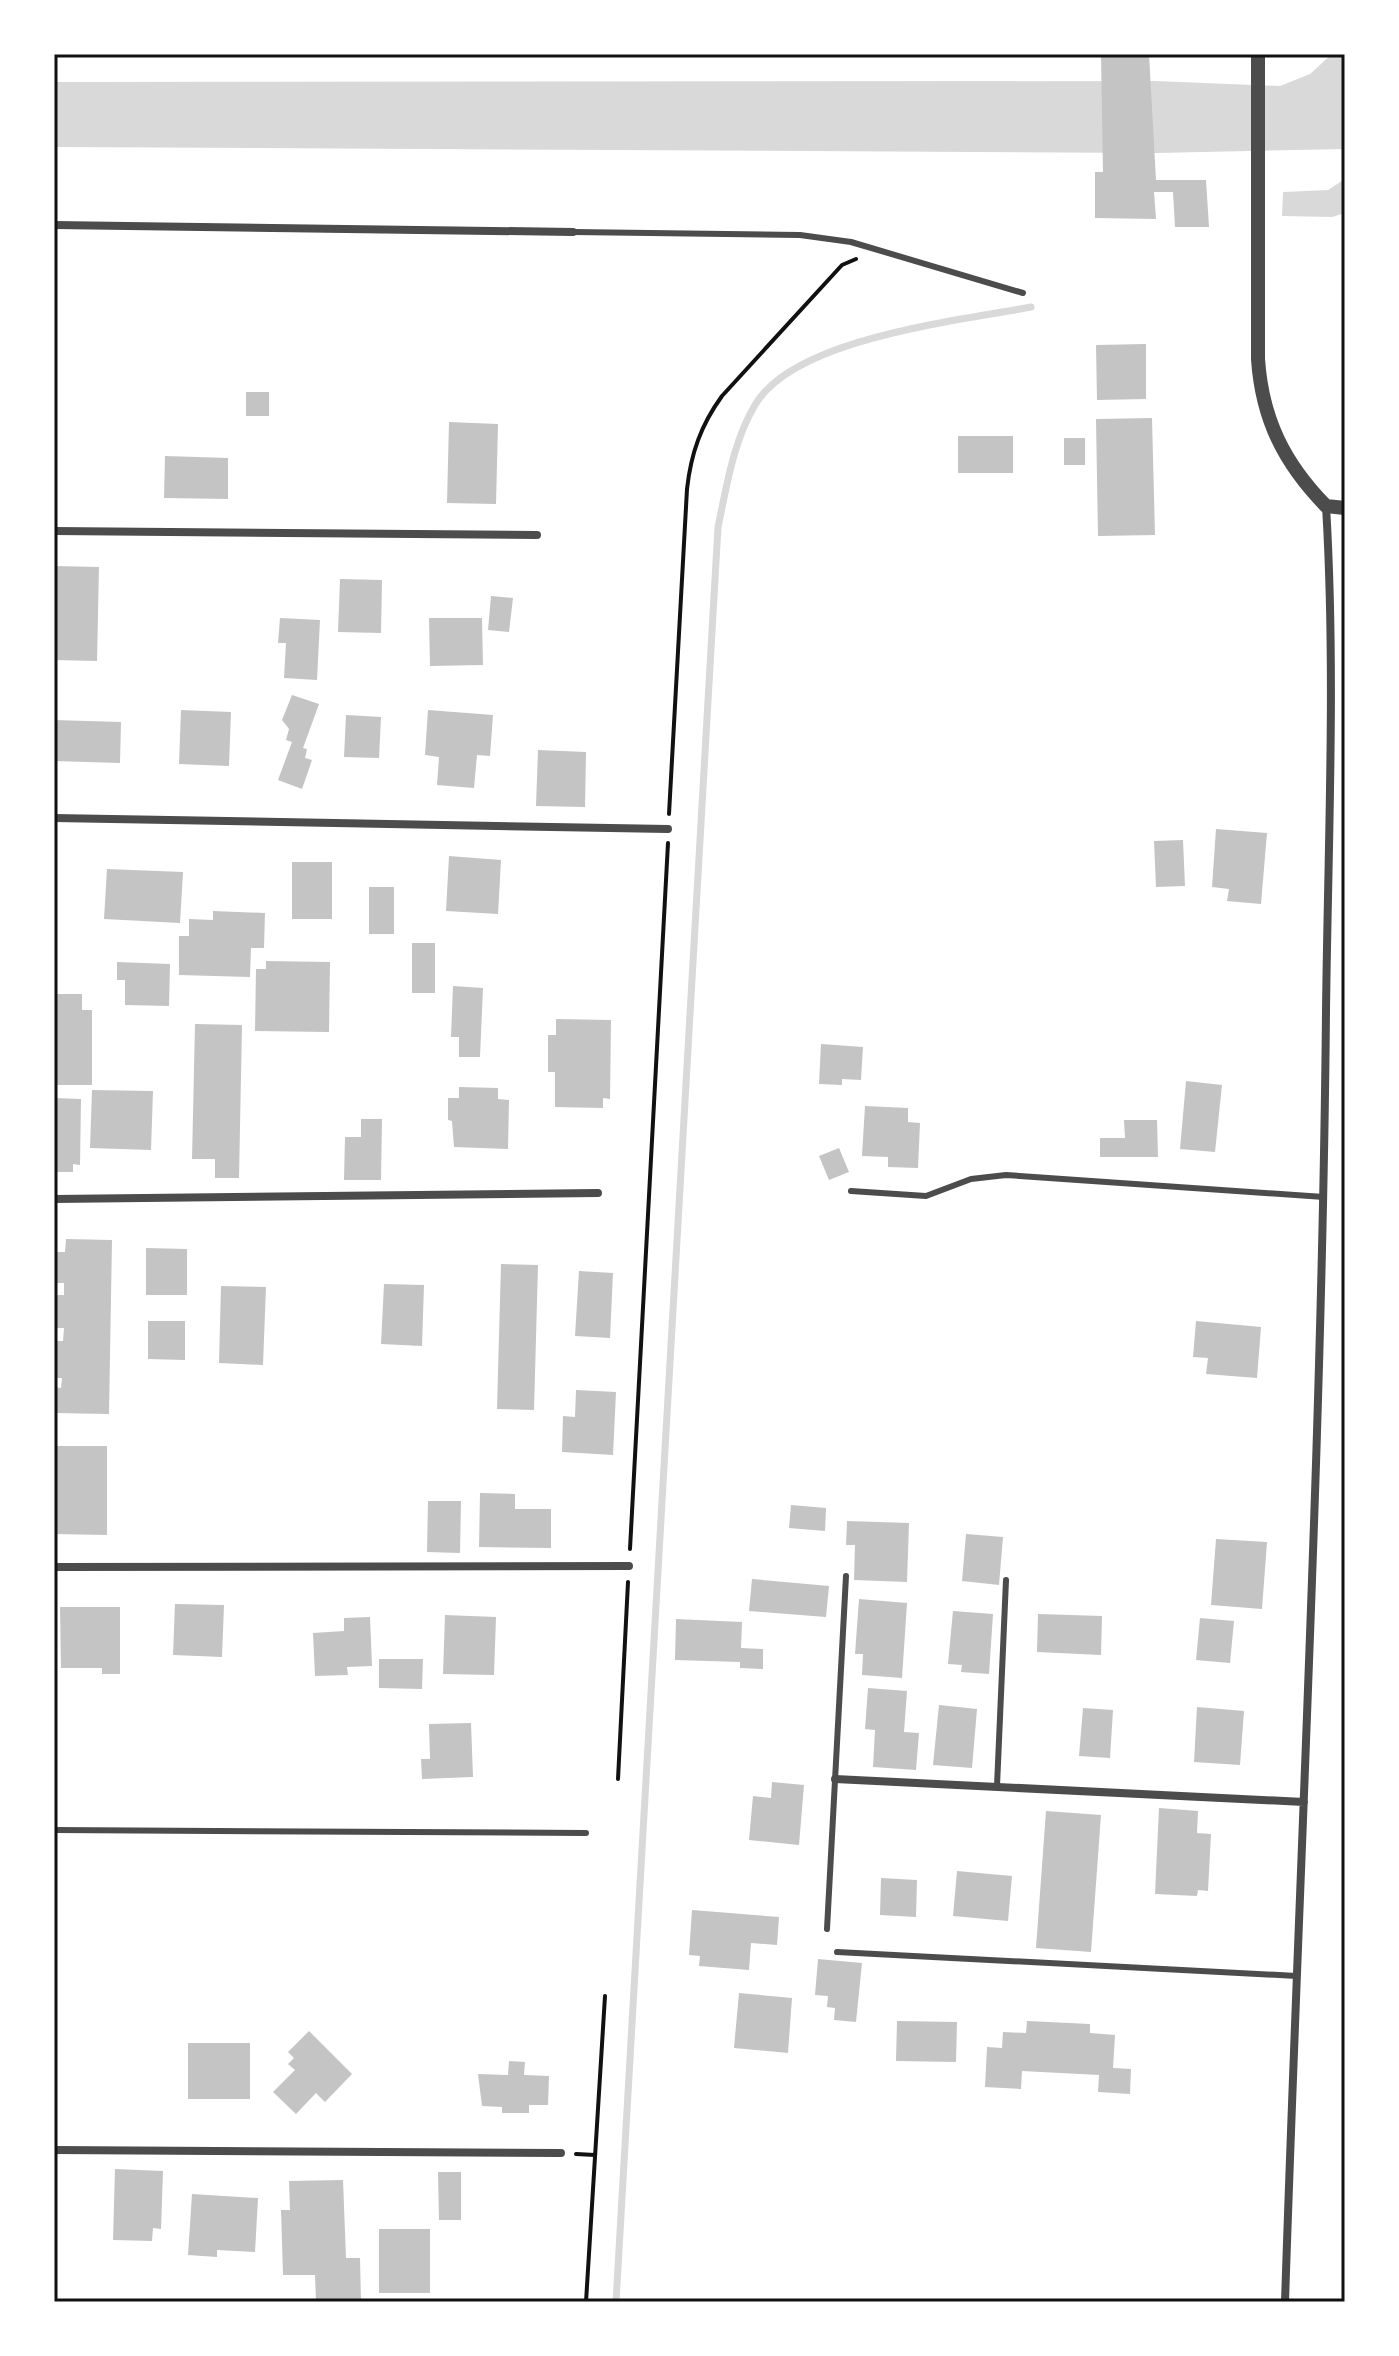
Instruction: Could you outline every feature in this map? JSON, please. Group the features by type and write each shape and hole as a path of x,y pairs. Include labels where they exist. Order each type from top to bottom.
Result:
{"street":[{"path":"1258,54 1258,359 1263,403 1279,447 1293,469 1326,506 1331,657 1317,1506 1285,2302"},
{"path":"54,225 573,232"},
{"path":"1326,506 1345,508"},
{"path":"54,531 537,535"},
{"path":"54,818 668,829"},
{"path":"54,1199 598,1193"},
{"path":"54,1567 629,1566"},
{"path":"835,1779 1304,1802"},
{"path":"54,2150 561,2153"}],"lane":[{"path":"573,232 800,235 889,252 1023,293"},
{"path":"851,1191 926,1196 971,1179 1006,1175 1324,1197"},
{"path":"827,1929 846,1576"},
{"path":"997,1786 1006,1580"},
{"path":"54,1830 586,1833"},
{"path":"837,1952 1297,1976"}],"path":[{"path":"618,1779 687,489 694,448 705,420 842,265 867,253 889,252"},
{"path":"586,2302 605,1996"}],"shaded area":[{"path":"1332,54 1345,54 1345,149 1156,153 54,147 54,82 1155,81 1280,86 1310,74"},
{"path":"1345,179 1345,213 1332,217 1282,216 1283,192 1328,190"}],"building":[{"path":"1101,54 1149,54 1156,180 1206,180 1209,227 1175,227 1173,192 1154,192 1156,219 1095,218 1095,172 1103,172"},
{"path":"1146,344 1146,399 1097,400 1096,345"},
{"path":"246,392 269,392 269,416 246,416"},
{"path":"1152,418 1155,535 1098,536 1096,419"},
{"path":"449,422 498,424 496,504 447,503"},
{"path":"958,436 1013,436 1013,473 958,473"},
{"path":"1064,438 1085,438 1085,465 1064,465"},
{"path":"165,456 228,458 228,499 164,498"},
{"path":"54,566 99,567 97,661 54,660"},
{"path":"340,579 382,580 381,633 338,632"},
{"path":"491,596 513,598 509,632 488,630"},
{"path":"280,618 320,620 317,680 284,678 286,643 278,643"},
{"path":"429,618 482,618 483,665 430,666"},
{"path":"292,695 319,704 303,748 307,749 305,758 312,760 302,789 278,780 292,742 286,740 289,729 282,720"},
{"path":"181,710 231,712 229,766 179,764"},
{"path":"428,710 493,715 490,756 477,755 474,788 437,785 439,757 425,755"},
{"path":"346,715 381,717 379,758 344,757"},
{"path":"54,720 121,722 120,763 54,761"},
{"path":"538,750 586,752 585,807 536,806"},
{"path":"1216,829 1267,833 1261,904 1227,901 1229,889 1212,887"},
{"path":"1183,840 1185,886 1156,887 1154,841"},
{"path":"449,856 501,860 498,914 446,911"},
{"path":"292,862 332,862 332,919 292,919"},
{"path":"107,869 183,872 180,923 104,919"},
{"path":"369,887 394,887 394,934 369,934"},
{"path":"213,911 265,913 264,948 251,948 250,977 179,975 179,936 189,936 189,919 213,920"},
{"path":"412,943 435,943 435,993 412,993"},
{"path":"266,961 330,962 329,1032 255,1031 256,969 266,969"},
{"path":"117,962 170,964 169,1006 125,1005 125,980 117,980"},
{"path":"453,986 483,988 480,1057 459,1057 459,1037 451,1037"},
{"path":"54,994 82,994 82,1010 92,1010 92,1085 54,1085"},
{"path":"556,1019 611,1020 610,1099 603,1098 603,1108 555,1107 555,1072 548,1072 548,1035 556,1035"},
{"path":"195,1024 242,1025 239,1178 215,1178 215,1159 192,1159"},
{"path":"821,1044 863,1047 861,1080 842,1079 842,1085 819,1084"},
{"path":"1186,1081 1222,1085 1215,1152 1180,1149"},
{"path":"459,1087 498,1088 498,1099 509,1100 508,1149 454,1147 452,1121 448,1120 448,1098 459,1098"},
{"path":"92,1090 153,1091 151,1150 90,1148"},
{"path":"54,1098 81,1099 80,1165 73,1164 73,1172 54,1172"},
{"path":"865,1106 908,1108 908,1122 920,1123 918,1168 888,1167 888,1157 862,1156"},
{"path":"361,1119 382,1119 381,1180 344,1180 345,1137 361,1137"},
{"path":"1124,1120 1157,1120 1158,1157 1100,1157 1100,1138 1125,1138"},
{"path":"839,1148 849,1172 829,1180 819,1156"},
{"path":"66,1239 112,1240 109,1414 54,1413 54,1387 61,1388 62,1378 54,1378 54,1341 63,1341 64,1328 54,1328 54,1295 64,1295 64,1283 54,1283 54,1252 65,1252"},
{"path":"146,1248 187,1249 187,1295 146,1295"},
{"path":"501,1264 538,1265 534,1410 497,1409"},
{"path":"579,1271 613,1273 610,1338 575,1336"},
{"path":"384,1284 424,1285 422,1346 381,1344"},
{"path":"221,1286 266,1287 263,1365 219,1363"},
{"path":"148,1321 185,1321 185,1360 148,1359"},
{"path":"1196,1321 1261,1327 1257,1378 1206,1374 1208,1358 1193,1357"},
{"path":"576,1390 616,1392 613,1455 562,1452 563,1416 575,1417"},
{"path":"54,1446 107,1446 107,1535 54,1534"},
{"path":"480,1493 515,1494 515,1509 551,1509 551,1548 479,1547"},
{"path":"428,1501 461,1501 460,1553 427,1552"},
{"path":"791,1505 826,1508 825,1531 789,1528"},
{"path":"847,1521 909,1523 907,1582 854,1580 855,1545 846,1545"},
{"path":"966,1534 1003,1537 999,1585 962,1581"},
{"path":"1216,1539 1267,1542 1262,1609 1211,1605"},
{"path":"752,1579 829,1586 826,1617 749,1611"},
{"path":"859,1599 907,1603 902,1678 862,1675 863,1654 855,1654"},
{"path":"175,1604 224,1605 222,1657 173,1655"},
{"path":"60,1607 120,1607 120,1674 102,1674 102,1668 61,1668"},
{"path":"953,1611 993,1614 989,1674 961,1672 962,1665 948,1664"},
{"path":"1038,1614 1102,1616 1101,1655 1037,1652"},
{"path":"445,1615 496,1617 494,1675 443,1674"},
{"path":"370,1617 372,1666 347,1667 348,1675 315,1676 313,1633 344,1631 344,1618"},
{"path":"1200,1618 1234,1621 1230,1663 1196,1660"},
{"path":"676,1619 742,1622 741,1648 763,1649 763,1669 740,1668 740,1662 675,1660"},
{"path":"379,1659 423,1659 422,1689 379,1688"},
{"path":"868,1688 907,1691 904,1732 919,1733 916,1770 873,1767 875,1730 865,1729"},
{"path":"939,1705 977,1709 972,1768 933,1765"},
{"path":"1197,1707 1244,1711 1240,1765 1194,1762"},
{"path":"1083,1708 1113,1710 1110,1758 1079,1756"},
{"path":"471,1723 473,1777 422,1779 421,1759 430,1759 429,1724"},
{"path":"772,1782 804,1785 799,1845 749,1840 753,1796 771,1798"},
{"path":"1159,1808 1198,1811 1197,1833 1211,1834 1208,1891 1198,1890 1197,1896 1155,1894"},
{"path":"1046,1811 1101,1815 1091,1952 1036,1948"},
{"path":"957,1871 1012,1876 1008,1921 953,1916"},
{"path":"881,1878 917,1880 916,1917 880,1915"},
{"path":"692,1910 779,1917 777,1945 751,1943 749,1970 699,1966 700,1956 689,1955"},
{"path":"818,1959 862,1963 856,2022 834,2020 835,2008 827,2007 828,1996 815,1995"},
{"path":"739,1993 792,1998 788,2053 734,2048"},
{"path":"897,2021 957,2022 956,2062 896,2061"},
{"path":"1027,2021 1090,2024 1090,2033 1115,2035 1113,2068 1131,2069 1130,2094 1098,2092 1099,2075 1022,2071 1021,2089 985,2087 987,2047 1002,2048 1003,2032 1026,2033"},
{"path":"309,2031 352,2074 325,2102 316,2093 296,2114 273,2092 295,2070 288,2064 294,2058 288,2052"},
{"path":"188,2043 250,2043 250,2099 188,2099"},
{"path":"509,2061 525,2062 524,2075 549,2076 548,2105 529,2105 529,2113 502,2113 502,2107 482,2106 478,2074 508,2075"},
{"path":"115,2169 163,2171 161,2229 153,2228 152,2241 113,2240"},
{"path":"438,2172 461,2172 461,2220 439,2220"},
{"path":"343,2180 346,2258 360,2258 361,2301 316,2302 315,2275 283,2275 281,2210 290,2210 289,2181"},
{"path":"192,2194 258,2198 255,2252 217,2250 217,2257 188,2255"},
{"path":"379,2229 430,2229 430,2293 379,2293"}],"waterway":[{"path":"616,2302 718,527 724,495 736,449 755,405 775,382 804,363 880,336 1031,307"}]}
